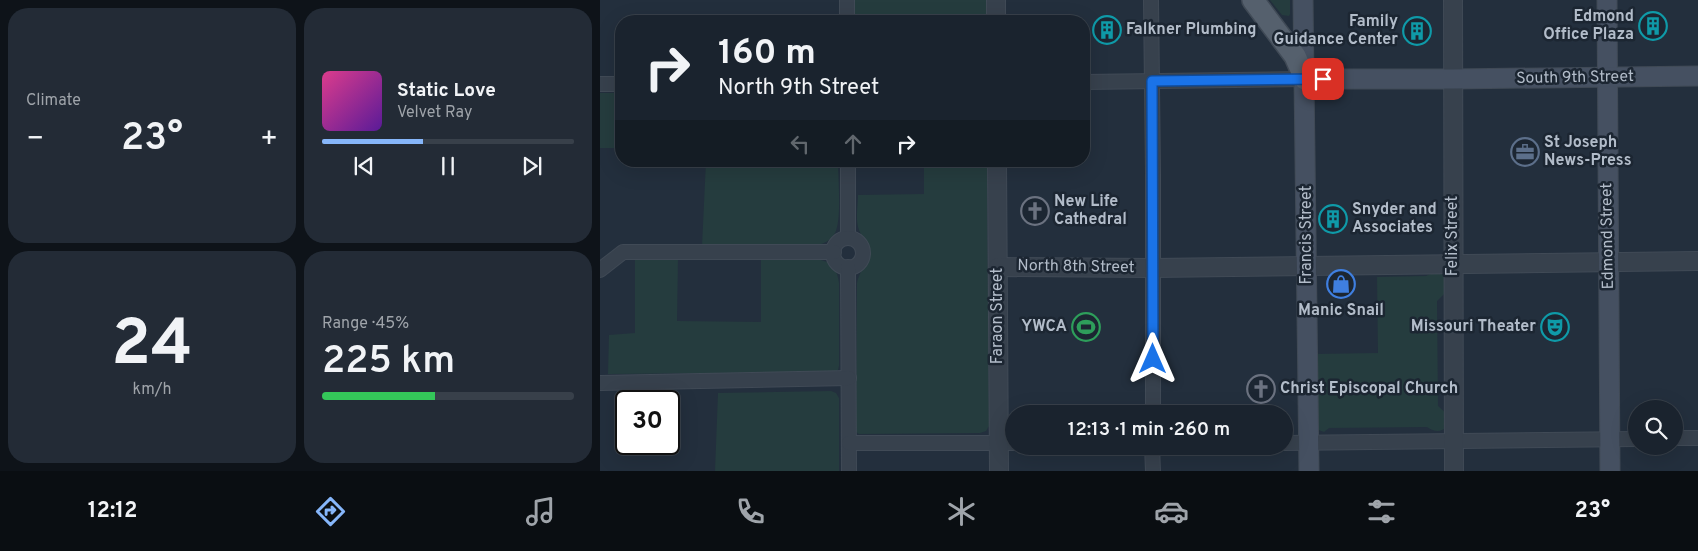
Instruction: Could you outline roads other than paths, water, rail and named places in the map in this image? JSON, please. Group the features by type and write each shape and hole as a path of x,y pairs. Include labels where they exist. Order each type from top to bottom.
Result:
{"main road":[{"path":"1253,0 1295,56 1305,79"},
{"name":"Francis Street","path":"1303,0 1309,471"},
{"name":"Edmond Street","path":"1607,0 1610,471"},
{"name":"South 9th Street","path":"1305,79 1698,76"}],"street":[{"path":"847,0 847,15"},
{"path":"996,0 996,15"},
{"path":"1151,0 1152,405"},
{"name":"Felix Street","path":"1453,0 1454,471"},
{"path":"1090,82 1305,79"},
{"path":"600,84 615,84"},
{"path":"848,167 848,238"},
{"name":"Faraon Street","path":"997,167 998,266 1005,405"},
{"path":"848,238 857,241 862,247 859,263 852,267 837,263 834,252 834,248 839,241 848,238"},
{"path":"600,270 623,252 834,252"},
{"name":"North 8th Street","path":"998,266 1307,267 1698,261"},
{"path":"848,267 849,471"},
{"path":"600,383 849,378"},
{"path":"1683,438 1698,438"},
{"path":"1293,443 1628,439"},
{"path":"849,443 1005,443"},
{"name":"Faraon Street","path":"1000,471 1005,451"},
{"path":"1152,455 1153,471"}],"place":[{"name":"Edmond Office Plaza","path":"1653,26"},
{"name":"Falkner Plumbing","path":"1107,30"},
{"name":"Family Guidance Center","path":"1417,31"},
{"name":"St Joseph News-Press","path":"1525,152"},
{"name":"New Life Cathedral","path":"1035,211"},
{"name":"Snyder and Associates","path":"1333,219"},
{"name":"Manic Snail","path":"1341,284"},
{"name":"YWCA","path":"1086,327"},
{"name":"Missouri Theater","path":"1555,327"},
{"name":"Christ Episcopal Church","path":"1261,389"}]}
